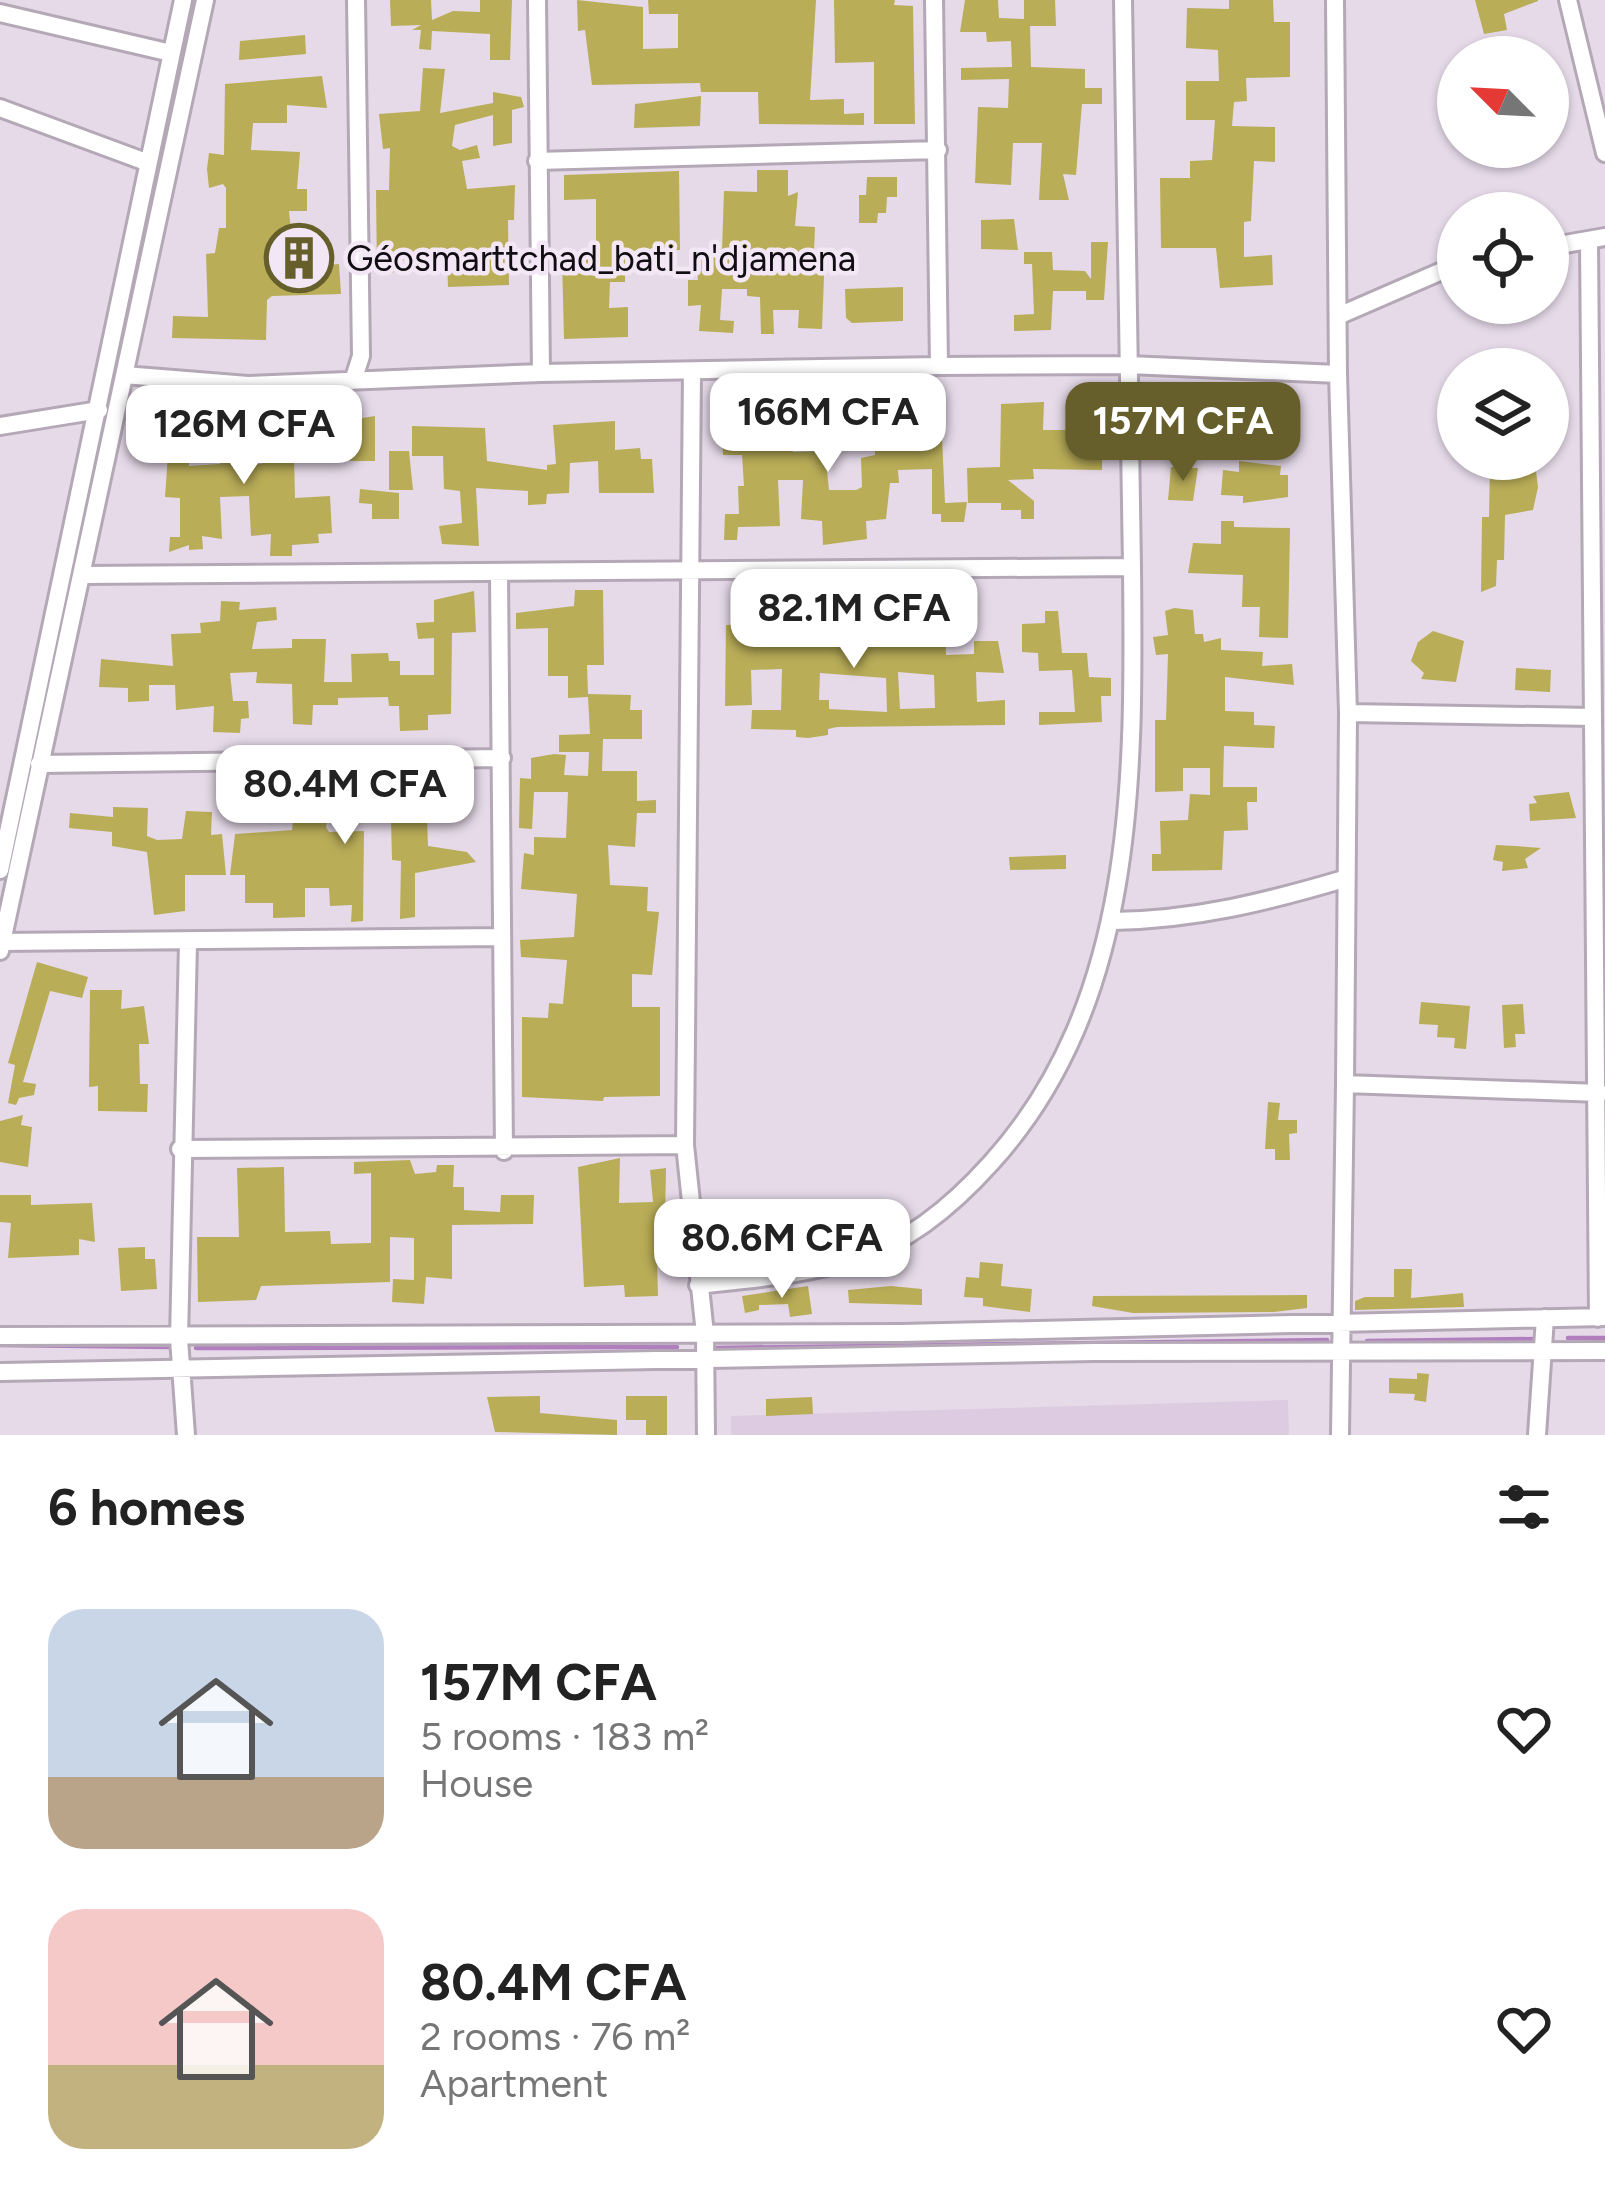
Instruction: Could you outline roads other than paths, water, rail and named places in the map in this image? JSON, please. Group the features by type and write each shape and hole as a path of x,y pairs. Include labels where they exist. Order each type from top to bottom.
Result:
{"street":[{"path":"0,870 183,0"},
{"path":"206,0 1,945 501,937"},
{"path":"353,381 362,356 356,0"},
{"path":"538,0 541,373"},
{"path":"934,0 938,366"},
{"path":"698,1285 789,1275 862,1257 906,1235 963,1195 1027,1124 1064,1065 1113,921 1124,860 1131,740 1123,0"},
{"path":"1335,0 1338,374 1348,713 1340,1435"},
{"path":"1568,0 1605,153"},
{"path":"0,13 170,53"},
{"path":"0,108 146,162"},
{"path":"537,161 938,150"},
{"path":"0,1336 705,1334 1602,1317 1601,858 1593,716 1599,692 1597,239"},
{"path":"1338,316 1437,274"},
{"path":"124,375 248,385 541,373 938,366 1129,365 1338,374"},
{"path":"692,372 686,572 685,1145 705,1334 706,1435"},
{"path":"0,426 99,410"},
{"path":"82,575 1132,567"},
{"path":"499,575 504,1150"},
{"path":"1348,713 1593,716"},
{"path":"39,764 502,758"},
{"path":"1113,921 1173,920 1228,911 1344,879"},
{"path":"186,1435 178,1339 188,943"},
{"path":"1345,1084 1599,1093"},
{"path":"180,1149 685,1145"},
{"path":"1537,1435 1545,1318"},
{"path":"0,1372 182,1366 1605,1351"}],"waterway":[{"path":"1568,1338 1605,1338"},
{"path":"1367,1341 1536,1339"},
{"path":"715,1348 1327,1340"},
{"path":"0,1345 169,1347"},
{"path":"196,1348 677,1347"}],"place":[{"name":"Géosmarttchad_bati_n'djamena","path":"299,258"}]}
